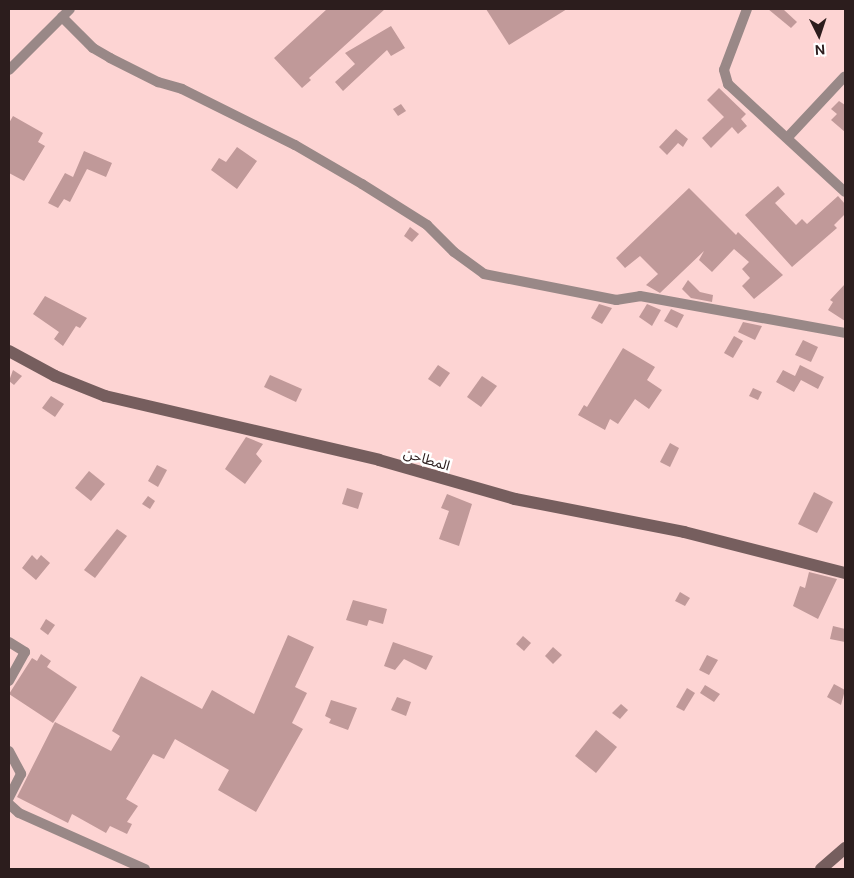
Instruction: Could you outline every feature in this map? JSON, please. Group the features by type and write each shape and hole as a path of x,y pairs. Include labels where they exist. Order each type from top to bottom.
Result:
{"main road":[{"name":"المطاحن","path":"9,351 55,376 105,396 379,460 515,499 684,532 845,574"},
{"path":"821,869 845,848"}],"street":[{"path":"9,70 70,9"},
{"path":"747,9 724,70 728,84 788,137 845,192"},
{"path":"62,17 93,48 110,58 158,82 182,89 295,145 362,184 427,225 454,252 484,274 616,300 640,296 845,333"},
{"path":"788,137 845,76"},
{"path":"9,642 25,652 9,681"},
{"path":"9,750 21,774 9,798"},
{"path":"9,804 19,813 145,869"}],"building":[{"path":"327,9 385,9 309,78 311,80 302,88 274,58"},
{"path":"486,9 567,9 509,45"},
{"path":"768,9 783,9 797,22 791,28"},
{"path":"391,26 405,48 391,56 387,50 343,91 335,82 355,64 345,53"},
{"path":"719,88 746,114 741,119 747,126 738,134 732,127 711,148 702,138 724,117 707,100"},
{"path":"839,101 845,105 845,132 831,120 837,114 831,109"},
{"path":"401,104 406,111 398,116 393,109"},
{"path":"13,116 43,133 38,142 45,146 24,181 9,173 9,123"},
{"path":"676,129 688,139 683,147 678,143 667,155 659,147"},
{"path":"237,147 257,161 237,189 211,170 219,158 226,162"},
{"path":"84,151 112,163 106,177 87,169 70,202 64,199 58,208 48,203 65,173 73,177"},
{"path":"778,186 785,194 775,203 796,225 802,219 807,224 838,196 845,204 845,214 834,225 837,228 792,267 745,215"},
{"path":"689,188 736,235 738,232 783,275 754,299 742,286 750,278 742,269 749,262 734,249 712,272 699,260 704,251 660,293 646,285 658,274 640,256 625,268 616,258"},
{"path":"410,227 419,234 412,242 404,236"},
{"path":"688,280 700,292 713,295 712,302 691,298 682,289"},
{"path":"845,284 845,321 828,310 833,302 830,300"},
{"path":"45,296 87,318 80,328 76,326 63,346 54,339 59,332 33,314"},
{"path":"599,304 612,308 602,324 591,318"},
{"path":"647,304 661,310 652,326 639,317"},
{"path":"671,309 684,315 677,328 664,321"},
{"path":"743,322 762,326 755,340 738,332"},
{"path":"734,336 743,341 733,358 724,353"},
{"path":"803,340 818,347 811,362 795,355"},
{"path":"623,348 655,367 647,380 662,390 649,409 635,399 618,424 610,419 605,430 578,415 584,405 587,407"},
{"path":"438,365 450,373 440,387 428,379"},
{"path":"800,365 824,377 818,389 801,380 794,392 776,382 783,370 795,376"},
{"path":"13,370 22,376 14,385 9,381"},
{"path":"270,375 302,389 296,402 264,387"},
{"path":"482,376 497,386 481,407 467,397"},
{"path":"753,388 762,392 758,400 749,396"},
{"path":"51,396 64,404 55,417 42,408"},
{"path":"246,437 263,444 256,454 262,461 245,484 225,469"},
{"path":"670,443 679,448 670,467 660,462"},
{"path":"157,465 167,470 158,487 148,481"},
{"path":"89,471 105,484 91,501 75,488"},
{"path":"347,488 363,493 358,509 342,504"},
{"path":"814,492 833,502 817,533 798,524"},
{"path":"447,494 472,504 459,546 439,539 449,511 441,508"},
{"path":"148,496 155,501 150,509 142,504"},
{"path":"117,529 127,536 95,578 84,570"},
{"path":"32,555 37,560 41,555 50,563 36,580 22,568"},
{"path":"809,572 837,579 818,619 793,606 800,586 805,588"},
{"path":"680,592 690,598 685,606 675,601"},
{"path":"353,600 387,609 383,624 369,620 367,626 346,620"},
{"path":"46,619 55,625 48,635 40,629"},
{"path":"833,626 845,629 845,642 830,639"},
{"path":"288,635 314,647 295,687 307,693 292,723 303,729 256,812 218,790 229,770 175,739 164,759 153,754 126,799 138,806 127,822 132,824 127,834 110,826 106,833 72,814 68,823 17,797 55,722 111,751 120,736 112,731 141,676 202,709 212,690 254,714"},
{"path":"523,636 531,643 524,651 516,644"},
{"path":"393,642 433,656 426,670 404,659 395,670 384,666"},
{"path":"553,647 562,655 553,664 545,656"},
{"path":"41,654 51,661 47,667 77,687 53,723 9,694 32,658 37,661"},
{"path":"707,655 718,660 709,675 699,670"},
{"path":"834,684 845,690 841,705 827,697"},
{"path":"705,685 720,694 714,702 700,693"},
{"path":"687,688 695,693 684,711 676,707"},
{"path":"397,697 411,702 406,716 391,710"},
{"path":"331,700 357,708 348,730 329,723 331,719 325,716"},
{"path":"621,704 628,710 620,719 612,713"},
{"path":"596,730 617,747 596,773 575,756"}]}
